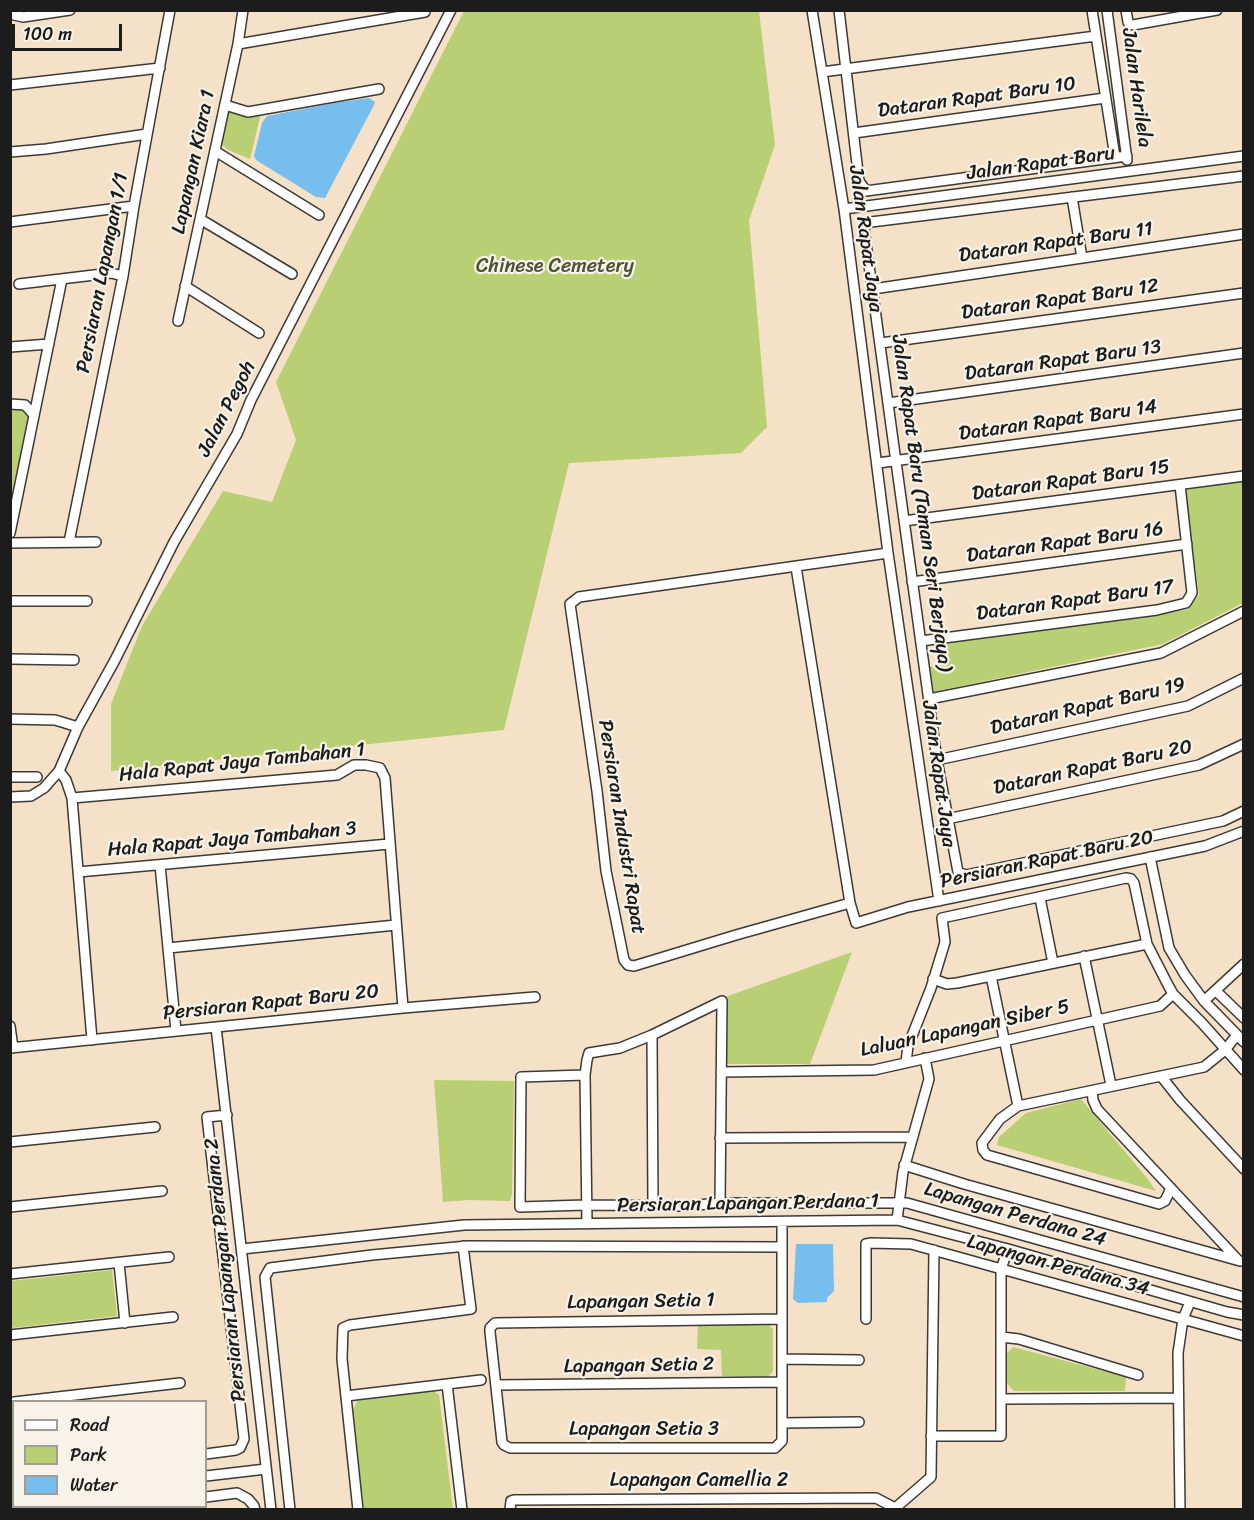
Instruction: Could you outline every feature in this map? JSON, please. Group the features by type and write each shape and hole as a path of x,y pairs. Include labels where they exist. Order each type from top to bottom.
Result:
{"street":[{"path":"10,14 23,17 70,10"},
{"name":"Persiaran Lapangan 1/1","path":"69,542 123,276 170,10"},
{"name":"Lapangan Kiara 1","path":"178,321 238,44 243,10"},
{"name":"Jalan Pegoh","path":"10,797 31,796 44,788 59,771 78,727 115,660 174,542 237,434 251,400 451,10"},
{"name":"Jalan Rapat Jaya","path":"812,10 844,209 888,553 939,900"},
{"name":"Jalan Rapat Jaya","path":"839,10 859,181"},
{"path":"1092,10 1114,157"},
{"name":"Jalan Harilela","path":"1107,10 1129,170"},
{"path":"1126,10 1129,24 1217,10"},
{"path":"238,44 425,12"},
{"path":"822,72 1096,36"},
{"path":"10,85 160,68"},
{"path":"225,105 248,112 379,89"},
{"name":"Dataran Rapat Baru 10","path":"854,133 1105,98"},
{"path":"10,152 46,150 147,134"},
{"path":"215,151 319,215"},
{"name":"Jalan Rapat Baru","path":"859,181 866,191 1127,156"},
{"name":"Jalan Rapat Baru","path":"844,209 1244,156"},
{"name":"Jalan Rapat Baru (Taman Seri Berjaya)","path":"1244,176 867,224 864,229 881,343 894,461 937,760 957,872 966,875 1223,821 1244,811"},
{"path":"1072,197 1082,258"},
{"path":"10,222 134,206"},
{"path":"200,219 292,274"},
{"name":"Dataran Rapat Baru 11","path":"873,289 1244,234"},
{"path":"19,284 111,273 123,276"},
{"path":"10,533 62,279"},
{"path":"185,286 260,333"},
{"name":"Dataran Rapat Baru 12","path":"881,343 1244,293"},
{"path":"10,347 49,344"},
{"name":"Dataran Rapat Baru 13","path":"888,403 1244,353"},
{"path":"10,405 25,405 34,415"},
{"name":"Dataran Rapat Baru 14","path":"878,463 1244,414"},
{"name":"Dataran Rapat Baru 15","path":"904,521 1244,476"},
{"name":"Dataran Rapat Baru 17","path":"921,641 1157,610 1186,603 1192,593 1180,484"},
{"path":"10,543 96,542"},
{"name":"Dataran Rapat Baru 16","path":"912,582 1187,544"},
{"name":"Persiaran Industri Rapat","path":"850,903 634,966 628,965 624,960 606,871 570,604 579,597 888,553"},
{"path":"796,567 850,903"},
{"path":"10,601 87,601"},
{"path":"929,699 1161,654 1244,611"},
{"path":"10,659 74,660"},
{"name":"Dataran Rapat Baru 19","path":"937,760 1188,706 1244,678"},
{"path":"10,719 55,720 78,727"},
{"name":"Dataran Rapat Baru 20","path":"947,819 1200,765 1244,744"},
{"name":"Hala Rapat Jaya Tambahan 1","path":"72,798 337,775 354,765 366,765 380,768 385,778 389,844"},
{"path":"59,771 66,780 72,798 92,1040"},
{"path":"10,777 38,777"},
{"name":"Persiaran Rapat Baru 20","path":"850,903 856,923 939,900 1205,846 1244,831"},
{"path":"389,844 403,1008"},
{"name":"Hala Rapat Jaya Tambahan 3","path":"78,872 389,844"},
{"path":"1150,857 1169,948 1204,1001 1240,1039 1204,1067 1018,1106 1000,1119 982,1143 987,1155 1159,1204 1165,1201 1171,1188"},
{"path":"160,865 176,1032"},
{"path":"906,1062 908,1046 945,942 942,918 1126,878 1131,879 1141,910 1147,944 1173,994 1244,1070"},
{"path":"1040,898 1053,963"},
{"path":"168,948 396,925"},
{"path":"933,980 947,984 957,983 1147,944"},
{"path":"1084,956 1111,1085"},
{"path":"1204,1001 1244,964"},
{"path":"991,976 1018,1106"},
{"path":"1216,991 1244,1017"},
{"name":"Laluan Lapangan Siber 5","path":"721,1072 874,1070 1160,1006 1173,994"},
{"name":"Persiaran Rapat Baru 20","path":"12,1048 403,1008 536,997"},
{"path":"587,1224 585,1075 590,1053 620,1048 722,1001 720,1203"},
{"path":"10,1026 12,1048"},
{"name":"Persiaran Lapangan Perdana 2","path":"216,1028 271,1509"},
{"path":"652,1035 653,1206"},
{"path":"897,1220 904,1165 929,1079 926,1059"},
{"name":"Lapangan Perdana 24","path":"585,1075 521,1077 520,1207 720,1203 907,1203 1244,1297"},
{"path":"1161,1076 1180,1100 1244,1168"},
{"path":"1092,1091 1097,1109 1242,1263"},
{"path":"207,1454 236,1450 240,1448 244,1439 207,1117 227,1115"},
{"path":"10,1142 155,1127"},
{"path":"720,1138 913,1137"},
{"path":"904,1165 1242,1263"},
{"path":"10,1207 162,1191"},
{"name":"Persiaran Lapangan Perdana 1","path":"242,1249 464,1225 897,1220 1244,1315"},
{"path":"782,1222 782,1423 859,1422"},
{"path":"358,1509 342,1359 342,1332 345,1326 471,1309 464,1225"},
{"name":"Lapangan Perdana 34","path":"866,1319 864,1248 866,1244 911,1244 1244,1336"},
{"path":"290,1509 265,1277 274,1266 465,1246 782,1247"},
{"path":"931,1437 1001,1436 1001,1269 1008,1249"},
{"path":"894,1509 931,1477 934,1250"},
{"path":"10,1274 169,1257"},
{"path":"119,1263 125,1323"},
{"path":"1180,1509 1178,1353 1183,1319 1190,1302"},
{"path":"10,1335 173,1317"},
{"name":"Lapangan Setia 1","path":"496,1385 490,1328 493,1324 500,1322 782,1319"},
{"path":"1001,1337 1019,1339 1138,1375"},
{"path":"782,1359 859,1360"},
{"path":"346,1396 481,1380"},
{"name":"Lapangan Setia 2","path":"496,1385 782,1382"},
{"path":"31,1400 180,1383"},
{"path":"447,1384 462,1509"},
{"name":"Lapangan Setia 3","path":"496,1385 504,1445 510,1448 776,1448 782,1441 782,1423"},
{"path":"1001,1399 1178,1398"},
{"path":"207,1476 266,1469"},
{"path":"207,1497 237,1493 248,1499 255,1509"},
{"name":"Lapangan Camellia 2","path":"510,1509 511,1501 537,1499 876,1498 894,1509"}],"green space":[{"name":"Chinese Cemetery","path":"464,11 759,11 775,145 749,220 767,427 741,453 569,463 504,730 111,771 111,704 142,626 223,491 272,502 296,440 276,382"},
{"path":"227,110 261,113 250,159 222,145"},
{"path":"16,407 26,411 30,418 11,506 11,408"},
{"path":"1243,480 1243,603 1163,644 932,692 930,667 946,664 943,644 1187,610 1199,595 1185,490"},
{"path":"852,952 810,1064 727,1064 725,997"},
{"path":"434,1080 514,1081 510,1201 443,1202"},
{"path":"1081,1099 1156,1191 997,1145 999,1137 1026,1113"},
{"path":"112,1270 117,1316 11,1328 11,1281"},
{"path":"698,1323 767,1323 773,1329 773,1371 768,1377 722,1376 721,1350 697,1349"},
{"path":"1013,1347 1126,1377 1125,1391 1014,1391 1006,1382 1007,1353"},
{"path":"433,1391 439,1395 453,1509 364,1509 353,1410 358,1399"}],"water":[{"path":"369,98 375,102 374,105 325,198 316,197 256,160 254,156 262,123 267,116"},
{"path":"796,1244 833,1244 834,1291 827,1298 827,1302 798,1303 793,1299"}]}
